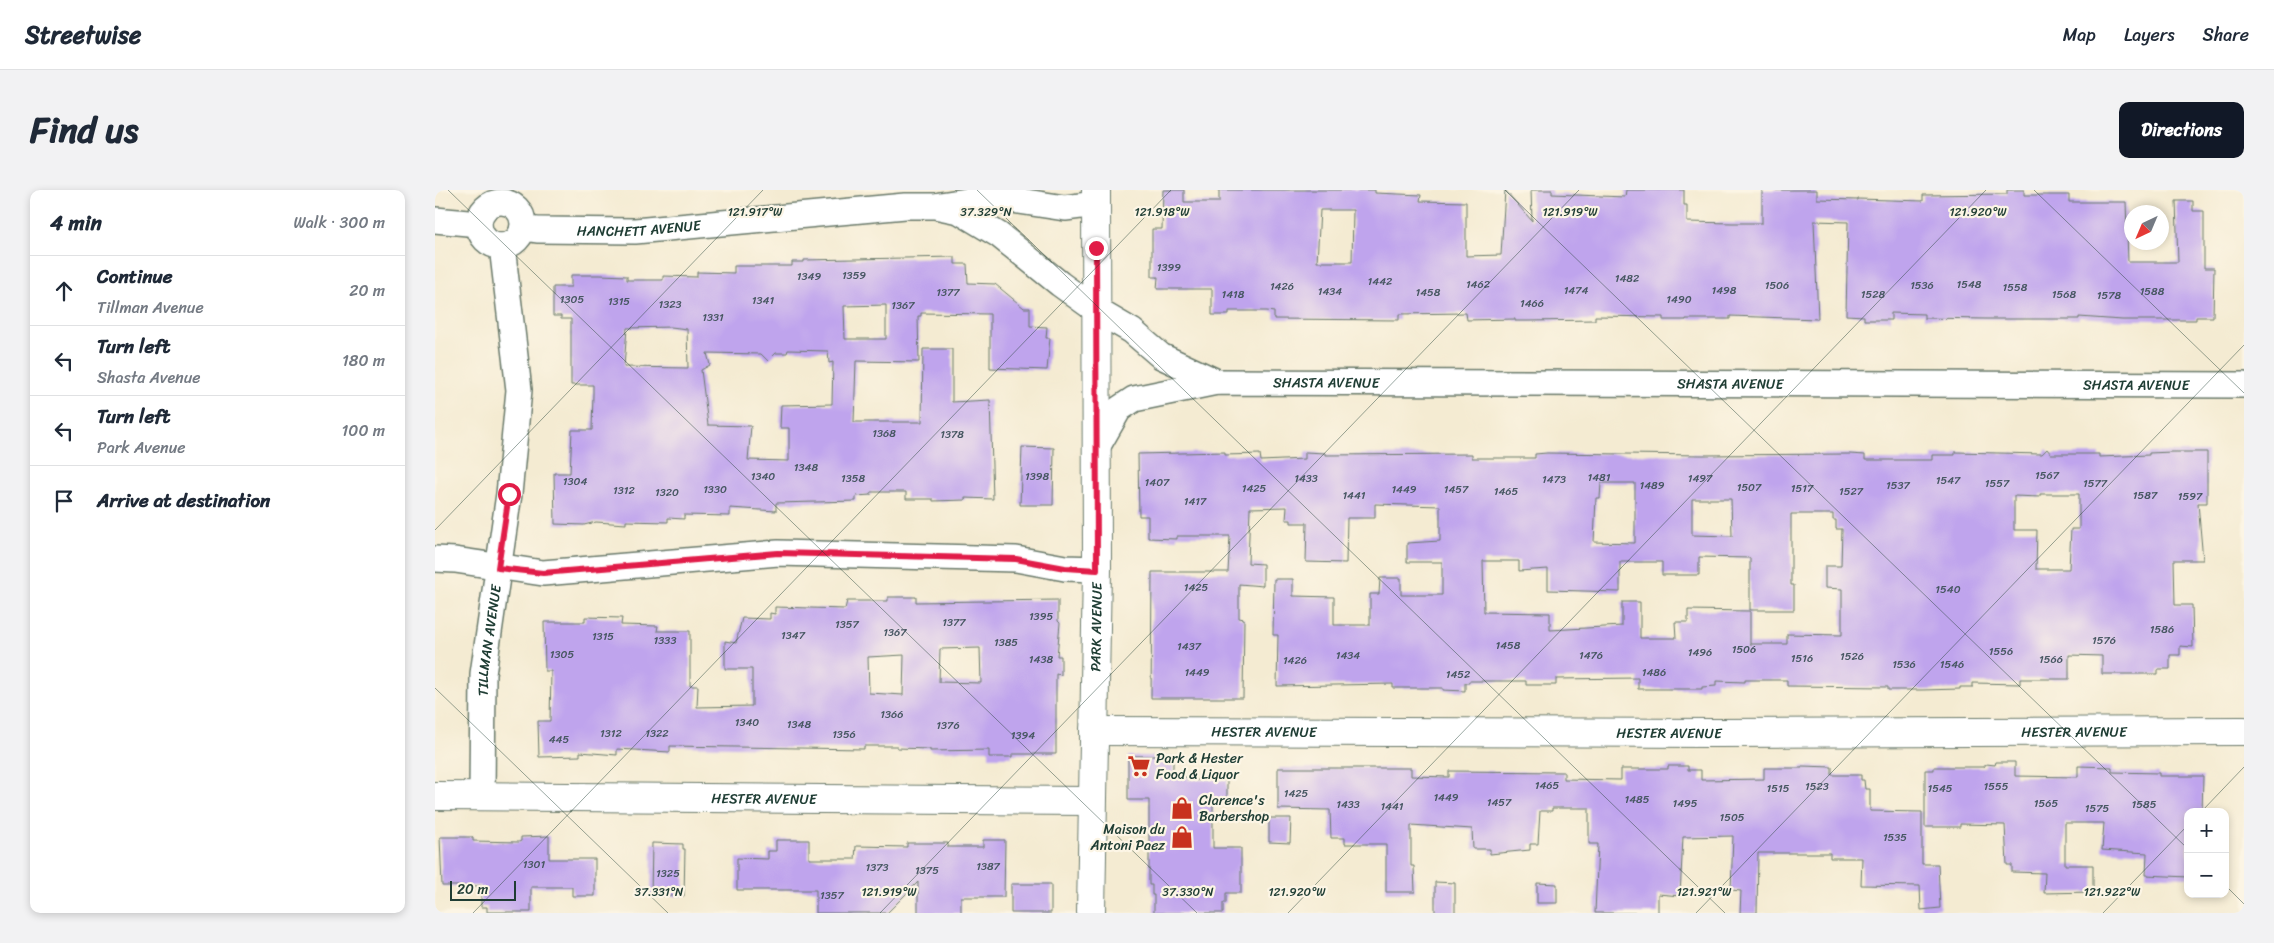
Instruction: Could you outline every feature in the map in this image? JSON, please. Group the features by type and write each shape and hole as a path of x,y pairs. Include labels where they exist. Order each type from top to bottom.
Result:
{"street":[{"path":"497,196 517,209 523,220 523,228 519,237 514,242 502,246 494,245 486,239 481,234 479,224 485,209 497,196"},
{"name":"HANCHETT AVENUE","path":"523,228 537,230 635,231 905,206 935,206 993,197 1065,208 1096,197"},
{"name":"PARK AVENUE","path":"1091,913 1091,800 1097,570 1095,449 1096,197"},
{"name":"HANCHETT AVENUE","path":"935,206 959,211 999,235 1096,310"},
{"path":"435,220 479,224"},
{"name":"TILLMAN AVENUE","path":"482,796 483,674 498,568 519,390 502,246"},
{"name":"SHASTA AVENUE","path":"1096,310 1132,331 1161,356 1217,382"},
{"name":"SHASTA AVENUE","path":"1095,449 1119,409 1134,398 1217,382 2244,385"},
{"path":"435,559 455,560 498,568 543,573 778,553 1016,559 1065,568 1097,570"},
{"name":"HESTER AVENUE","path":"1094,731 1685,733 2244,731"},
{"name":"HESTER AVENUE","path":"435,796 1091,800"}],"building":[{"path":"1163,190 1184,190 1184,202 1219,202 1219,190 1375,190 1375,193 1421,195 1420,201 1466,202 1466,256 1501,255 1505,190 1532,221 1531,190 1552,190 1552,194 1625,197 1626,190 1684,190 1684,205 1687,205 1687,222 1762,223 1762,190 1817,190 1817,199 1923,201 1923,195 2007,194 2007,190 2024,190 2024,195 2069,195 2069,202 2126,202 2126,205 2124,205 2124,250 2128,250 2128,262 2178,262 2176,201 2193,201 2193,211 2204,211 2204,268 2214,268 2213,317 2196,317 2196,320 2122,320 2079,317 2079,319 1986,319 1924,318 1924,314 1891,313 1891,320 1864,320 1864,316 1846,315 1848,222 1814,221 1818,319 1730,316 1730,319 1663,320 1663,317 1595,316 1595,320 1515,321 1515,319 1467,320 1466,313 1399,314 1399,320 1274,319 1274,312 1267,311 1229,311 1229,315 1212,315 1212,289 1157,289 1158,277 1152,277 1152,229 1162,229","holes":["1320,210 1353,210 1352,262 1317,262"]},
{"path":"955,257 955,264 967,264 968,283 995,284 1024,308 1030,308 1030,326 1047,327 1046,338 1050,338 1047,370 990,368 990,314 921,313 921,316 918,316 919,362 856,361 854,422 922,422 923,349 952,349 952,402 990,400 993,499 965,498 965,500 933,501 933,499 906,499 906,492 871,492 871,495 856,496 856,501 776,503 776,511 730,508 730,516 684,515 684,519 668,518 668,522 626,521 626,524 596,522 584,525 555,524 554,473 570,473 572,430 592,430 593,385 571,385 571,319 561,319 561,316 553,316 553,287 571,287 571,275 627,276 627,280 663,280 663,276 697,277 697,272 734,273 734,266 792,266 792,262 804,262 804,260","holes":["886,305 886,339 845,339 844,306","671,327 687,329 688,368 624,367 627,328","788,350 828,351 829,363 833,362 832,404 781,405 780,428 789,428 789,461 748,460 751,426 708,425 701,370 710,365 707,353 761,354 768,361 776,353 787,353"]},
{"path":"1022,447 1054,448 1053,505 1020,505"},
{"path":"2047,449 2051,454 2099,454 2099,457 2149,455 2149,453 2207,452 2207,503 2198,503 2203,560 2174,560 2175,605 2192,605 2193,647 2180,646 2180,655 2170,655 2170,669 2158,669 2158,674 2102,674 2102,656 2069,655 2069,679 2020,679 2020,684 1973,683 1973,687 1960,687 1960,689 1922,690 1888,690 1888,687 1787,686 1787,680 1716,681 1716,686 1702,687 1702,689 1638,689 1638,678 1556,679 1556,685 1526,685 1526,681 1469,681 1469,683 1465,683 1465,691 1443,690 1443,688 1393,688 1393,684 1277,686 1278,635 1273,635 1274,579 1293,579 1293,596 1334,597 1334,625 1370,625 1370,594 1379,594 1380,578 1401,578 1401,595 1442,595 1442,562 1407,562 1407,543 1440,541 1440,506 1375,504 1375,518 1347,518 1346,563 1306,562 1307,523 1291,523 1291,520 1286,520 1287,507 1250,508 1248,563 1263,564 1263,586 1239,584 1239,618 1244,619 1243,698 1151,698 1152,572 1228,572 1230,536 1177,536 1177,539 1148,538 1148,516 1139,516 1138,454 1225,452 1225,455 1260,454 1261,461 1305,459 1305,452 1325,453 1325,455 1472,454 1472,458 1535,458 1535,454 1547,453 1850,454 1865,455 1865,460 1932,460 1932,455 1955,455 1955,452 2042,454","holes":["1601,483 1635,483 1635,543 1594,542 1596,498 1600,498","2040,494 2079,494 2079,529 2071,529 2069,569 2036,569 2037,530 2014,530 2014,496 2040,497","1692,499 1731,499 1732,536 1692,535","1791,514 1833,514 1833,520 1836,520 1836,529 1842,529 1841,566 1825,566 1825,588 1842,589 1842,635 1787,634 1787,644 1750,644 1750,611 1688,610 1688,622 1675,622 1676,638 1640,638 1640,602 1622,602 1622,626 1550,630 1550,613 1484,612 1483,561 1519,561 1519,571 1548,569 1548,590 1620,592 1620,562 1662,562 1662,575 1699,575 1699,557 1750,558 1750,610 1794,610 1794,585 1791,585"]},
{"path":"888,597 916,597 916,602 1058,600 1058,621 1060,623 1057,656 1061,656 1061,675 1056,674 1056,754 1012,754 1012,757 989,757 989,750 930,751 930,749 897,748 897,746 864,746 864,749 670,746 670,752 617,749 617,755 580,752 580,756 539,757 538,721 550,721 551,671 545,671 544,622 585,622 585,617 622,618 621,625 658,626 657,631 690,631 690,686 698,686 697,707 752,706 752,669 725,669 725,641 736,643 742,618 770,619 770,613 775,614 775,607 845,609 847,601 888,601","holes":["980,648 981,683 939,682 940,649","904,655 903,695 869,693 868,657"]},
{"path":"1128,756 1173,756 1173,773 1178,773 1178,777 1188,777 1188,780 1227,780 1227,801 1213,800 1213,848 1241,848 1241,893 1226,893 1223,913 1154,913 1154,895 1152,895 1152,885 1149,885 1149,800 1128,800"},
{"path":"1996,762 2015,762 2015,776 2078,777 2078,766 2112,767 2112,772 2159,773 2159,776 2203,776 2202,808 2184,808 2184,877 2146,875 2147,853 2102,850 2104,823 2065,823 2065,865 2093,865 2093,892 2044,893 2045,873 2012,872 2012,865 2007,865 2005,825 1960,824 1960,827 1925,827 1925,770 1934,770 1934,767 1984,767 1986,764 1995,765"},
{"path":"1668,766 1688,766 1688,770 1701,770 1701,780 1764,779 1764,768 1802,768 1802,766 1832,767 1832,775 1861,775 1861,780 1864,780 1865,789 1870,789 1870,811 1922,812 1922,864 1938,864 1940,908 1921,910 1920,886 1861,885 1862,858 1830,858 1830,853 1758,853 1757,913 1740,913 1741,891 1731,890 1733,836 1683,837 1680,896 1658,894 1658,913 1595,913 1598,844 1589,844 1589,808 1552,808 1552,811 1540,811 1538,844 1530,844 1530,850 1490,854 1490,849 1473,849 1472,829 1411,825 1411,866 1414,866 1415,892 1386,892 1386,844 1345,844 1345,838 1331,838 1330,810 1278,809 1278,768 1411,768 1411,776 1449,777 1449,771 1564,772 1564,779 1621,780 1621,769 1668,769"},
{"path":"1269,818 1291,818 1290,843 1269,842"},
{"path":"549,836 549,859 595,859 595,896 572,896 572,887 531,887 531,912 487,912 487,907 481,907 481,886 442,886 440,837 473,837 473,841 519,842 521,837"},
{"path":"776,840 809,840 809,859 855,859 856,846 907,847 907,843 948,843 948,847 983,847 983,840 1005,840 1004,897 961,897 961,913 918,913 918,882 887,913 816,913 816,890 737,890 737,858 768,859 768,851 776,851"},
{"path":"652,843 683,844 683,849 685,849 684,896 651,896"},
{"path":"1435,882 1455,883 1455,913 1435,913"},
{"path":"1537,883 1557,884 1557,903 1537,903"},
{"path":"1011,884 1051,884 1051,913 1011,913"}],"place":[{"name":"Park & Hester Food & Liquor","path":"1139,766"},
{"name":"Clarence's Barbershop","path":"1182,808"},
{"name":"Maison du Antoni Paez","path":"1182,837"}],"route":[{"path":"509,494 498,568 543,573 778,553 1016,559 1065,568 1097,570 1095,469 1096,248"}]}
